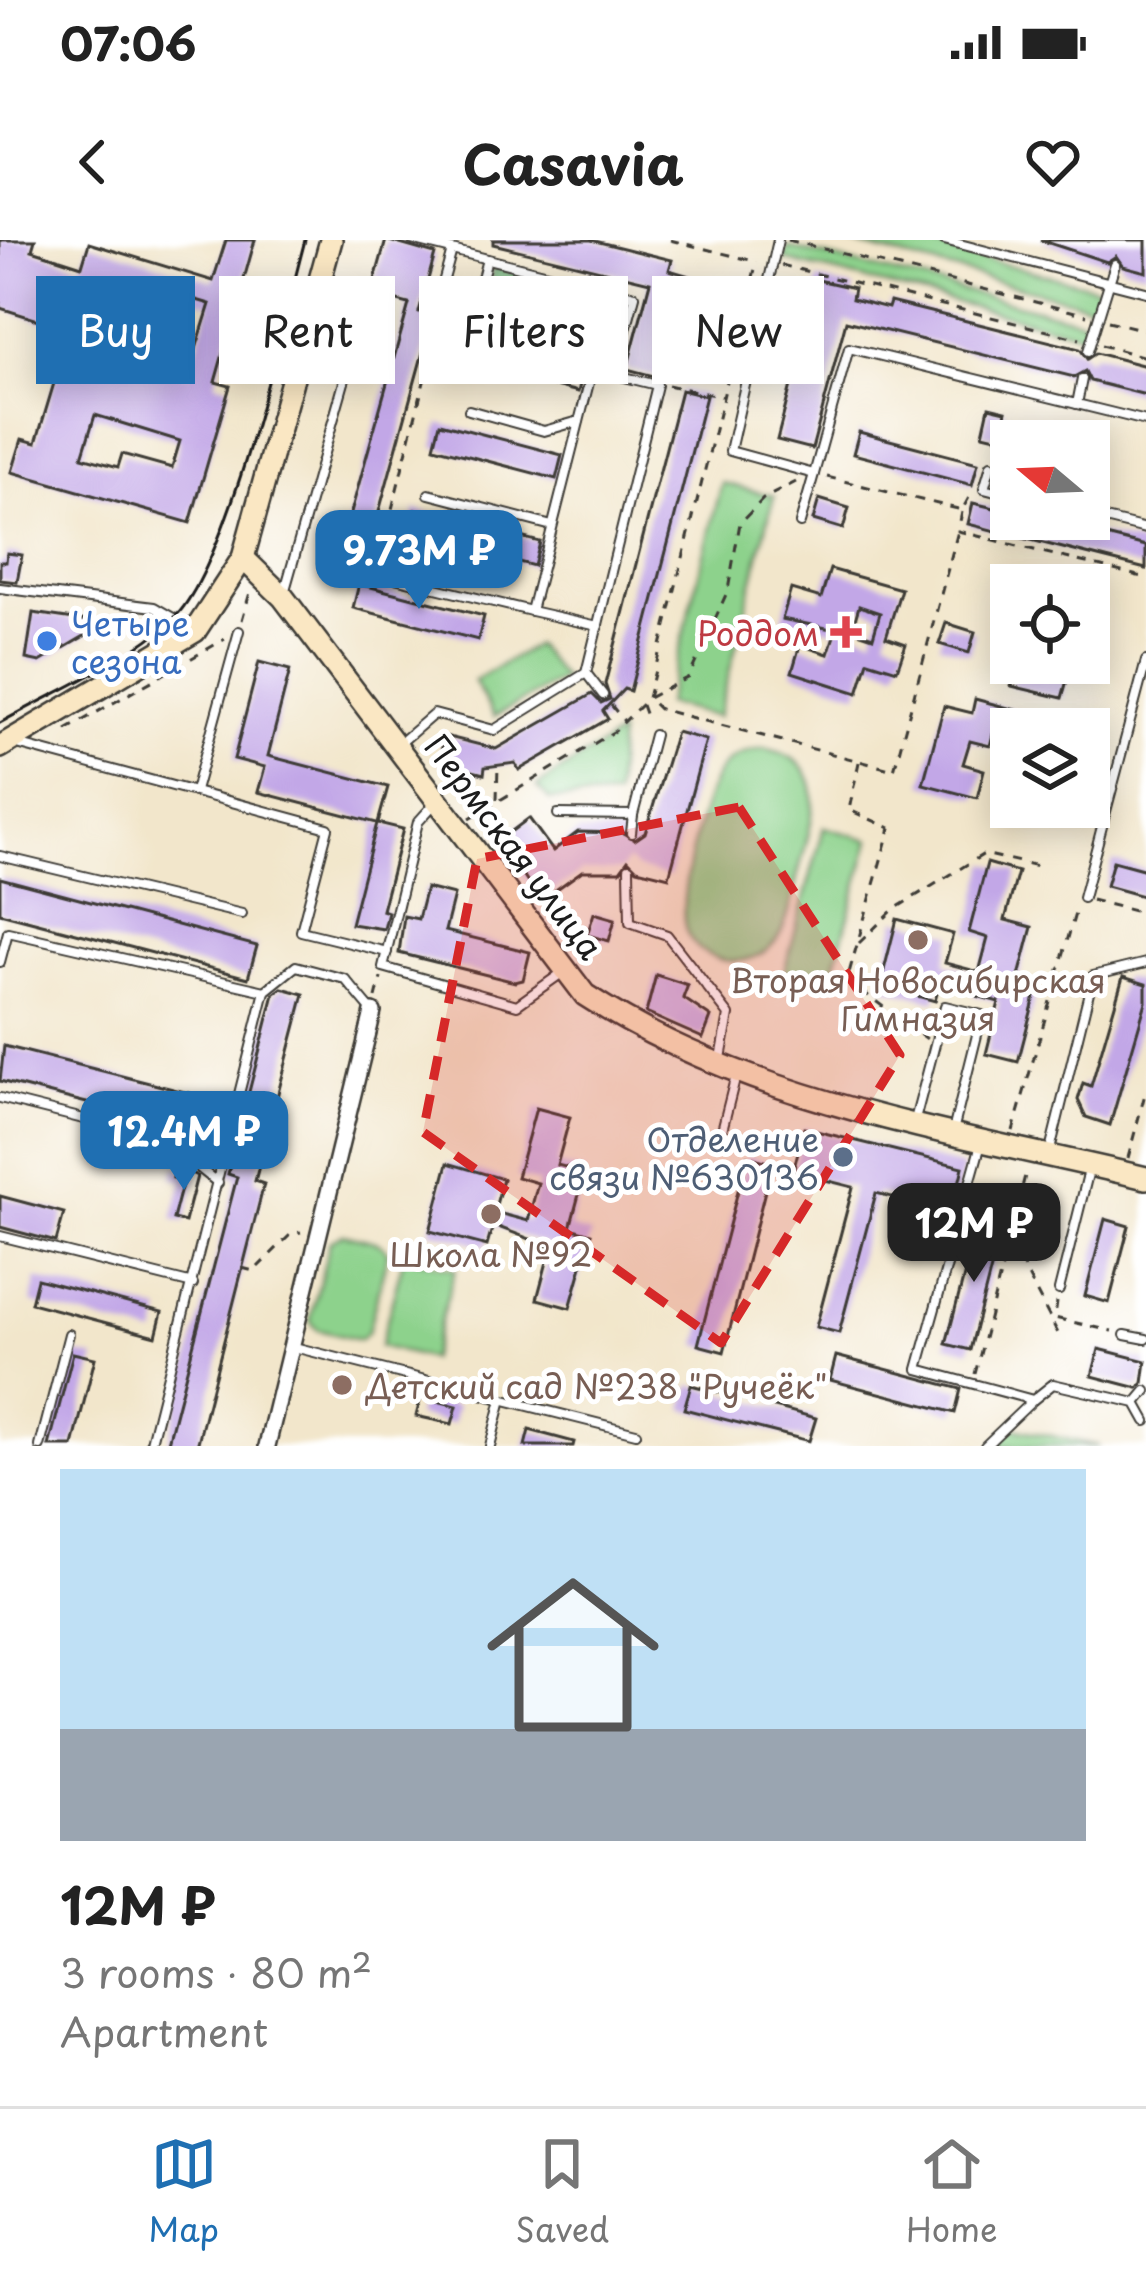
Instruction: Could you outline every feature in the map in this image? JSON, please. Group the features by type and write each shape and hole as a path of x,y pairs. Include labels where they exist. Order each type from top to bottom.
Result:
{"street":[{"path":"321,276 331,240"},
{"path":"5,745 195,631 243,557 291,384"},
{"name":"Пермская улица","path":"243,557 283,597 585,995 634,1027 760,1084 1146,1178"},
{"path":"267,1446 373,1012"}],"lane":[{"path":"412,240 555,276"},
{"path":"782,240 730,451 814,474"},
{"path":"944,240 1146,292"},
{"path":"445,276 452,250"},
{"path":"483,276 487,259"},
{"path":"1090,347 1115,264"},
{"path":"628,294 635,296 628,322"},
{"path":"800,523 849,349 1146,421"},
{"path":"398,745 434,714 494,730 586,673 657,385 628,378"},
{"path":"1077,404 1082,379"},
{"path":"283,597 344,384"},
{"path":"531,611 588,384"},
{"path":"469,410 544,431 579,421"},
{"path":"990,468 984,489 990,491"},
{"path":"430,494 552,526"},
{"path":"1110,520 1146,529"},
{"path":"378,574 598,626"},
{"path":"0,588 154,607 195,631"},
{"path":"195,791 239,631"},
{"path":"1083,898 1146,661"},
{"path":"586,673 607,699"},
{"path":"631,833 654,735"},
{"path":"5,745 328,828 301,931 387,952"},
{"path":"437,800 418,822 383,967 517,1005 567,970"},
{"path":"558,814 633,814"},
{"path":"0,856 242,914"},
{"path":"629,868 630,922 667,935 729,1016 721,1138"},
{"path":"0,962 8,932 265,991"},
{"path":"1040,1152 1093,976 1146,963"},
{"path":"150,1446 265,991 296,966 346,979 373,1012"},
{"path":"915,1122 945,1006 982,1015 953,1131"},
{"path":"0,1098 163,1139 219,1184"},
{"path":"983,1138 918,1369 1033,1400"},
{"path":"1059,1290 1090,1165"},
{"path":"0,1236 193,1284"},
{"path":"40,1446 69,1334"},
{"path":"1125,1334 1146,1339"},
{"path":"292,1347 637,1433"},
{"path":"986,1446 1054,1384 1136,1403 1146,1421"},
{"path":"1136,1403 1146,1391"},
{"path":"490,1446 502,1400"}],"path":[{"path":"670,240 1090,347 1146,357"},
{"path":"782,240 1146,330"},
{"path":"648,698 757,261"},
{"path":"378,574 380,542 423,384"},
{"path":"657,385 725,397"},
{"path":"458,825 625,722 648,698 689,676 728,590 740,523 763,499 814,474 962,510"},
{"path":"648,698 658,709 894,770 962,510 968,495 984,489"},
{"path":"958,531 1146,578"},
{"path":"607,699 625,722"},
{"path":"642,705 654,735"},
{"path":"860,761 849,809 890,828 847,980 935,1042"},
{"path":"497,801 498,765"},
{"path":"857,945 893,910 985,854 1042,867"},
{"path":"1012,1133 1070,921 1083,898 1146,914"},
{"path":"373,1012 383,967"},
{"path":"1146,1090 1128,1159 1146,1163"},
{"path":"973,1384 1011,1230 1040,1152"},
{"path":"972,1177 1011,1230"},
{"path":"242,1268 254,1271 291,1234 321,1229"},
{"path":"1009,1240 1061,1339"},
{"path":"1059,1290 1055,1318 1125,1334"}],"highlighted area":[{"path":"739,807 900,1055 721,1343 423,1132 477,859"}],"green space":[{"path":"837,240 908,240 1100,288 1094,306"},
{"path":"788,247 1090,322 1087,335 784,260"},
{"path":"493,267 528,276 491,276"},
{"path":"722,483 774,496 718,717 666,704"},
{"path":"535,645 563,678 494,717 474,681"},
{"path":"619,734 615,797 549,800 537,786"},
{"path":"763,748 802,766 810,780 812,815 779,936 753,958 729,961 705,953 688,935 686,880 697,830 717,775 737,756"},
{"path":"824,827 870,840 830,984 784,972"},
{"path":"343,1234 380,1243 388,1252 368,1332 359,1340 318,1330 310,1321 330,1241"},
{"path":"404,1256 455,1269 430,1359 380,1346"},
{"path":"1009,1427 1099,1446 996,1446"}],"building":[{"path":"0,240 35,240 32,250 82,266 89,243 213,281 226,240 255,240 245,276 219,276 215,382 230,386 190,523 12,472 22,439 36,443 54,384 195,384 195,352 210,304 195,300 195,276 36,276 36,319 0,308","holes":["95,415 180,441 172,468 122,454 118,467 82,457"]},
{"path":"386,240 435,254 429,276 419,276 419,367 364,566 338,559 387,384 395,384 395,354 409,304 395,300 395,276 376,276"},
{"path":"493,240 591,240 672,260 669,270 690,276 652,276 652,376 628,369 650,282 493,244"},
{"path":"1040,240 1146,240 1146,272 1123,266 1116,256 1107,262"},
{"path":"824,281 854,288 852,299 888,308 890,302 1080,349 1087,359 1096,353 1146,366 1146,395 1090,381 1085,371 1074,377 846,321 812,449 777,440 791,384 824,384"},
{"path":"547,384 580,384 578,392"},
{"path":"681,390 706,396 630,691 624,689 603,711 608,719 519,770 515,763 485,767 484,774 438,762 445,736 496,749 592,694 601,703 610,699 605,684"},
{"path":"989,407 1006,411 1004,420 990,420 990,436 983,434"},
{"path":"440,423 562,455 556,479 434,447"},
{"path":"859,432 978,463 972,485 853,454"},
{"path":"819,499 849,508 843,529 813,520"},
{"path":"973,503 990,507 990,530 968,524"},
{"path":"415,510 540,542 534,566 409,534"},
{"path":"1110,537 1146,546 1146,569 1031,540"},
{"path":"7,553 22,555 17,582 0,580 0,562 6,562"},
{"name":"Роддом","path":"830,569 901,589 886,637 906,644 897,670 868,661 858,693 792,672 800,645 828,654 836,630 782,619 791,589 821,598","holes":["859,606 880,613 873,637 852,630"]},
{"path":"359,584 484,616 478,640 353,608"},
{"path":"33,613 88,621 86,635 40,662 26,659"},
{"path":"946,623 975,632 969,653 939,644"},
{"path":"259,662 290,670 268,756 388,787 378,823 403,829 382,910 388,912 384,929 351,924 377,823 258,792 265,767 234,759"},
{"path":"1012,684 1066,684 1062,698"},
{"path":"975,699 1008,708 990,708 990,746 970,741 963,764 984,770 977,798 923,784 944,706 972,713"},
{"path":"676,732 706,740 669,877 637,869 628,860 620,871 582,871 550,894 531,887 501,839 529,818 553,851 578,832 623,833 635,840 645,833"},
{"path":"1113,861 1146,870 1146,897 1106,886"},
{"path":"987,863 1018,872 1005,920 1032,927 1017,984 1037,989 1018,1062 986,1054 999,1002 973,995 976,984 942,975 935,1001 880,986 897,919 953,934 945,963 979,972 988,938 969,932"},
{"path":"0,878 257,946 248,978 0,913"},
{"path":"426,888 454,895 445,931 530,952 523,980 515,982 399,953 404,916 418,919"},
{"path":"594,913 615,919 609,941 587,935"},
{"path":"656,975 688,985 683,998 711,1017 703,1038 646,1013"},
{"path":"1123,977 1146,984 1146,1002 1110,1125 1086,1117 1078,1100 1083,1083 1091,1086"},
{"path":"282,988 304,994 255,1181 264,1184 197,1446 167,1446 237,1177 228,1174 274,994"},
{"path":"4,1046 197,1095 189,1129 0,1081"},
{"path":"536,1108 570,1117 557,1165 585,1172 570,1228 591,1234 570,1308 537,1299 551,1247 493,1225 487,1246 430,1231 448,1163 503,1179 494,1212 528,1221 538,1183 517,1177"},
{"path":"804,1128 963,1167 952,1212 876,1193 839,1333 816,1327 853,1187 793,1172"},
{"path":"747,1156 772,1163 724,1352 698,1345"},
{"path":"176,1166 197,1176 185,1222 173,1219 183,1181 173,1178"},
{"path":"0,1196 64,1213 56,1242 0,1227"},
{"path":"979,1219 1002,1226 970,1350 946,1344"},
{"path":"1105,1219 1129,1226 1109,1303 1085,1296"},
{"path":"37,1279 162,1312 156,1336 31,1303"},
{"path":"1099,1349 1146,1361 1143,1383 1138,1388 1092,1376"},
{"path":"73,1353 95,1358 73,1446 49,1446"},
{"path":"836,1356 961,1389 955,1413 830,1380"},
{"path":"691,1385 816,1418 809,1441 684,1409"},
{"path":"421,1397 457,1406 452,1424 416,1416"},
{"path":"529,1430 574,1442 573,1446 525,1446"}],"tram line":[{"path":"0,723 134,649 173,619 194,591 233,498 305,240"}],"place":[{"name":"Роддом","path":"846,632"},
{"name":"Четыре сезона","path":"47,641"},
{"name":"Вторая Новосибирская Гимназия","path":"918,940"},
{"name":"Отделение связи №630136","path":"843,1157"},
{"name":"Школа №92","path":"491,1214"},
{"name":"Детский сад №238 \"Ручеёк\"","path":"342,1385"}]}
